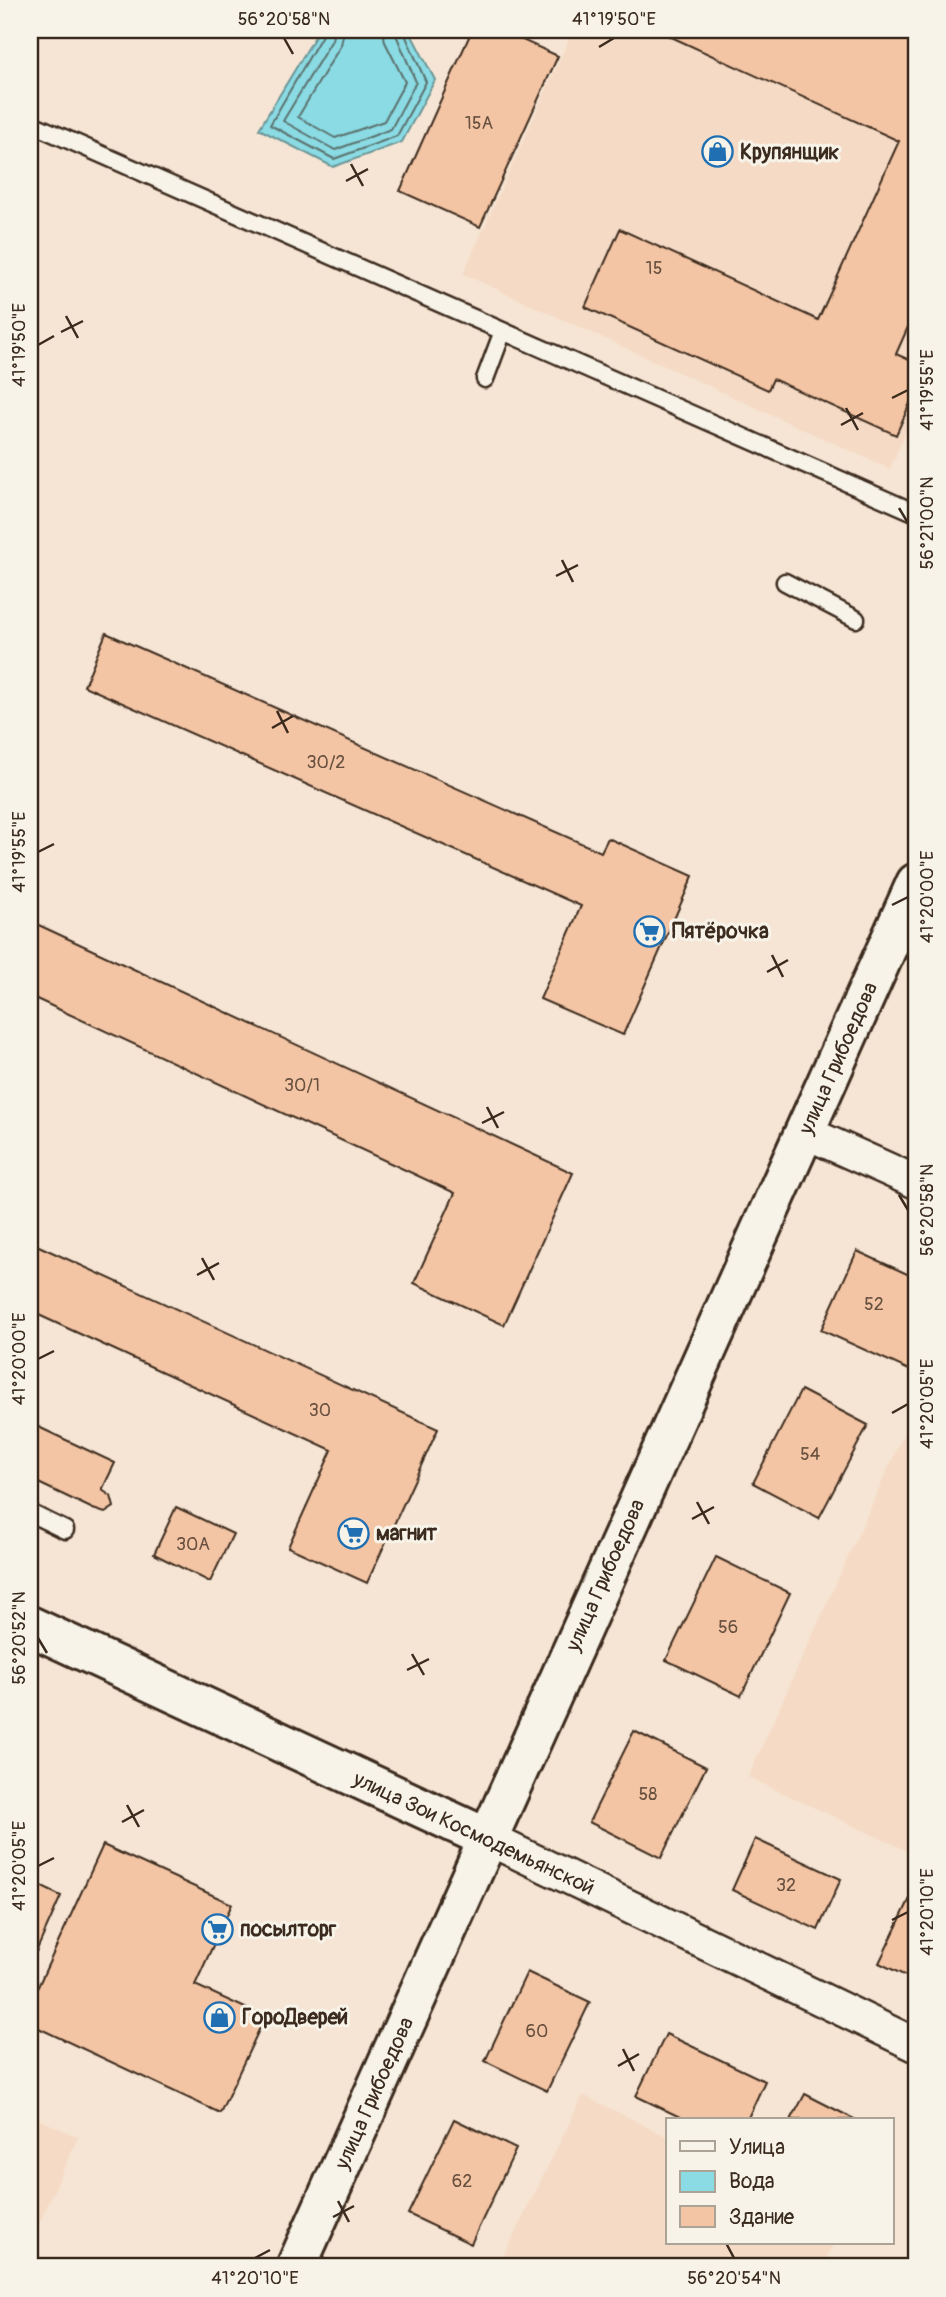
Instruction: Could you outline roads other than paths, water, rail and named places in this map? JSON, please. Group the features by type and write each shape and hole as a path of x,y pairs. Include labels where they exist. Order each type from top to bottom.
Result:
{"street":[{"name":"улица Грибоедова","path":"296,2267 916,883"},
{"path":"804,1132 916,1182"},
{"name":"улица Зои Космодемьянской","path":"30,1626 487,1838 916,2045"}],"lane":[{"path":"30,123 916,513"},
{"path":"485,379 503,331"},
{"path":"785,582 856,618"},
{"path":"30,1515 65,1530"}],"water":[{"path":"319,30 410,32 435,80 402,142 333,167 259,129"}],"place":[{"name":"Крупянщик","path":"717,152"},
{"name":"Пятёрочка","path":"649,931"},
{"name":"магнит","path":"353,1533"},
{"name":"посылторг","path":"217,1929"},
{"name":"ГороДверей","path":"219,2017"}]}
